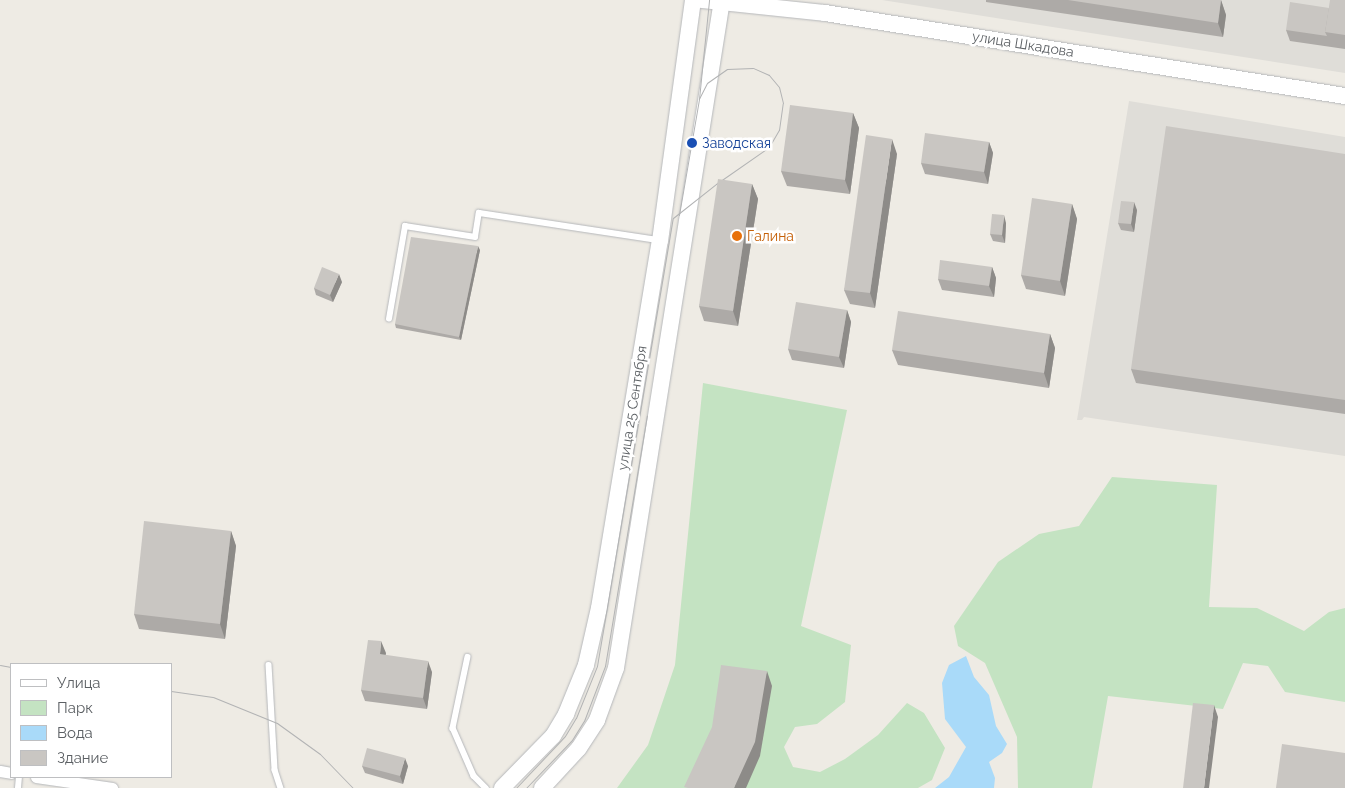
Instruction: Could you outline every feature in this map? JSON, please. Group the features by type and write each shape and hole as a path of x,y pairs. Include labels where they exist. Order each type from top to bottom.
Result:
{"main road":[{"name":"улица 25 Сентября","path":"502,788 552,736 566,714 586,665 599,608 660,241 693,0"},
{"name":"улица Шкадова","path":"701,0 825,13 1345,96"},
{"path":"542,788 579,748 597,720 616,668 722,1"}],"street":[{"path":"43,778 112,788"}],"lane":[{"path":"389,319 405,226 475,237 479,213 660,241"},
{"path":"468,657 453,728 474,776 486,788"},
{"path":"269,665 275,770 281,788"}],"shaded area":[{"path":"882,0 1345,0 1345,73"},
{"path":"1129,101 1345,137 1345,456 1084,417 1082,420 1077,420"}],"green space":[{"path":"703,383 847,410 801,626 851,645 845,702 817,724 795,727 784,747 793,767 820,772 845,759 878,735 907,703 924,713 945,748 932,780 918,788 617,788 648,745 675,665"},
{"path":"1112,477 1217,485 1209,607 1257,608 1304,631 1329,612 1345,608 1345,702 1285,692 1268,666 1243,663 1223,709 1108,696 1092,788 1018,788 1017,737 985,663 958,646 954,626 998,562 1039,534 1079,526"}],"water":[{"path":"966,656 974,677 989,695 996,726 1007,744 1002,753 989,762 995,778 994,788 935,788 949,777 966,747 945,719 942,683 949,665"}],"building":[{"path":"1068,0 1221,0 1218,23"},
{"path":"1330,0 1345,0 1345,35 1325,32"},
{"path":"1290,2 1329,8 1325,32 1327,36 1286,30"},
{"path":"790,105 853,113 845,180 781,171"},
{"path":"1166,126 1345,154 1345,400 1131,369"},
{"path":"925,133 989,142 984,172 921,163"},
{"path":"866,135 892,139 870,293 844,290"},
{"path":"718,179 752,184 733,311 699,306"},
{"path":"1032,198 1072,204 1060,281 1021,275"},
{"path":"1121,201 1134,202 1131,224 1118,223"},
{"path":"992,214 1004,215 1002,235 990,234"},
{"path":"411,237 478,246 459,337 395,324"},
{"path":"940,260 992,267 989,286 938,279"},
{"path":"322,267 339,274 330,295 314,288"},
{"path":"796,302 847,310 839,357 788,349"},
{"path":"898,311 1050,334 1044,373 892,350"},
{"path":"144,521 231,531 220,624 134,614"},
{"path":"368,640 381,641 380,654 428,661 423,698 361,690"},
{"path":"721,665 767,671 755,742 734,788 684,787 712,727"},
{"path":"1193,703 1214,705 1204,788 1183,788"},
{"path":"1282,744 1345,753 1345,788 1276,788"},
{"path":"367,748 405,758 400,776 362,766"}],"tram line":[{"path":"679,215 699,99 709,0"},
{"path":"516,788 565,736 576,718 597,666 673,218 716,184 769,147 779,130 783,103 779,87 769,75 753,68 727,69 707,83 699,99"},
{"path":"526,788 572,740 584,721 605,666 647,415"},
{"path":"0,665 10,667"},
{"path":"172,691 213,697 277,723 320,754 353,788"}],"place":[{"name":"Заводская","path":"692,143"},
{"name":"Галина","path":"737,236"}]}
